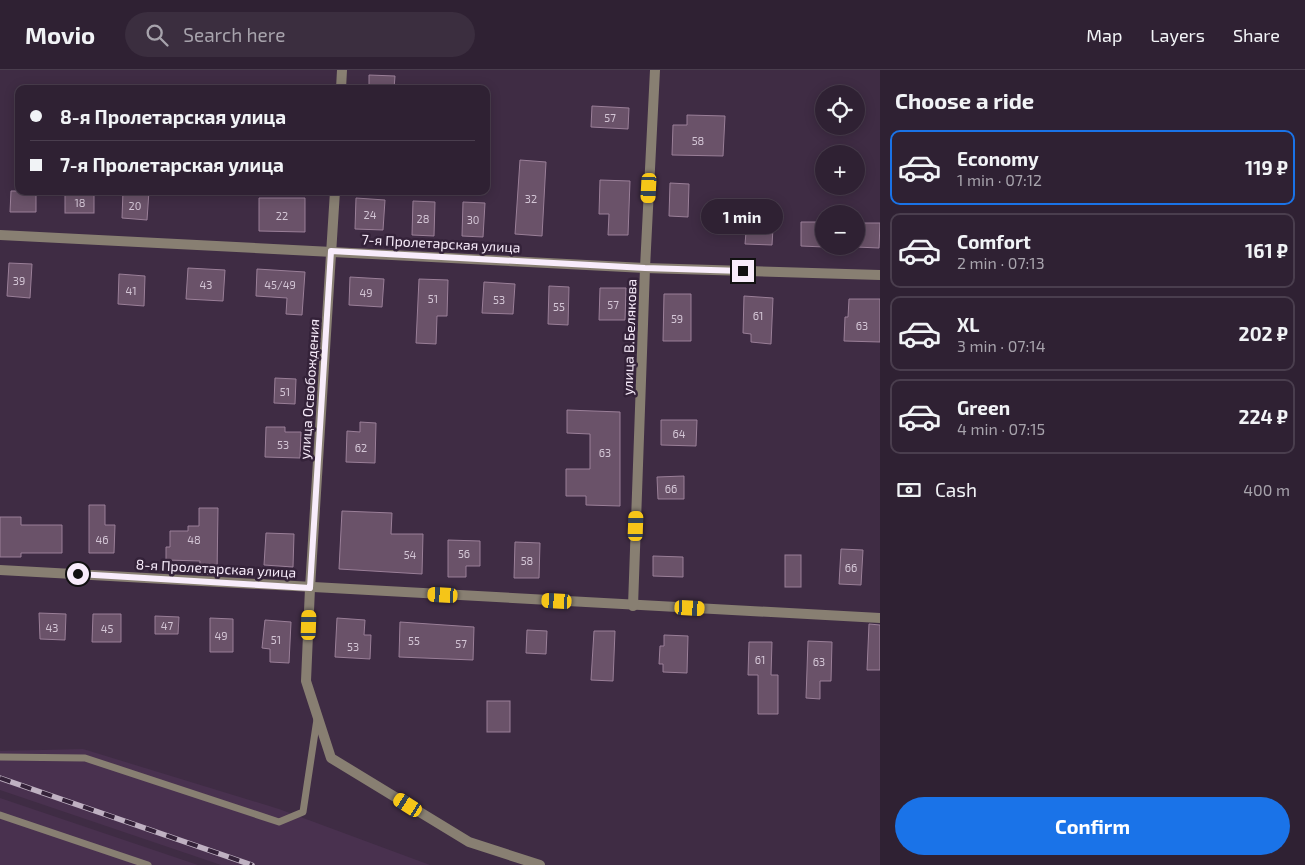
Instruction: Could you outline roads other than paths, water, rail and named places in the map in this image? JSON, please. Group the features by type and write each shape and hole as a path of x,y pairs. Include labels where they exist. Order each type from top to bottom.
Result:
{"street":[{"path":"341,85 342,70"},
{"name":"улица В.Белякова","path":"633,606 645,268 656,70"},
{"name":"улица Освобождения","path":"335,195 306,681 331,758 469,842 540,865"},
{"name":"7-я Пролетарская улица","path":"0,235 645,268 880,275"},
{"name":"8-я Пролетарская улица","path":"0,570 880,618"}],"lane":[{"path":"0,757 85,758 279,822 303,812 318,716"},
{"path":"0,815 148,865"}],"railway":[{"path":"0,778 252,865"}]}
